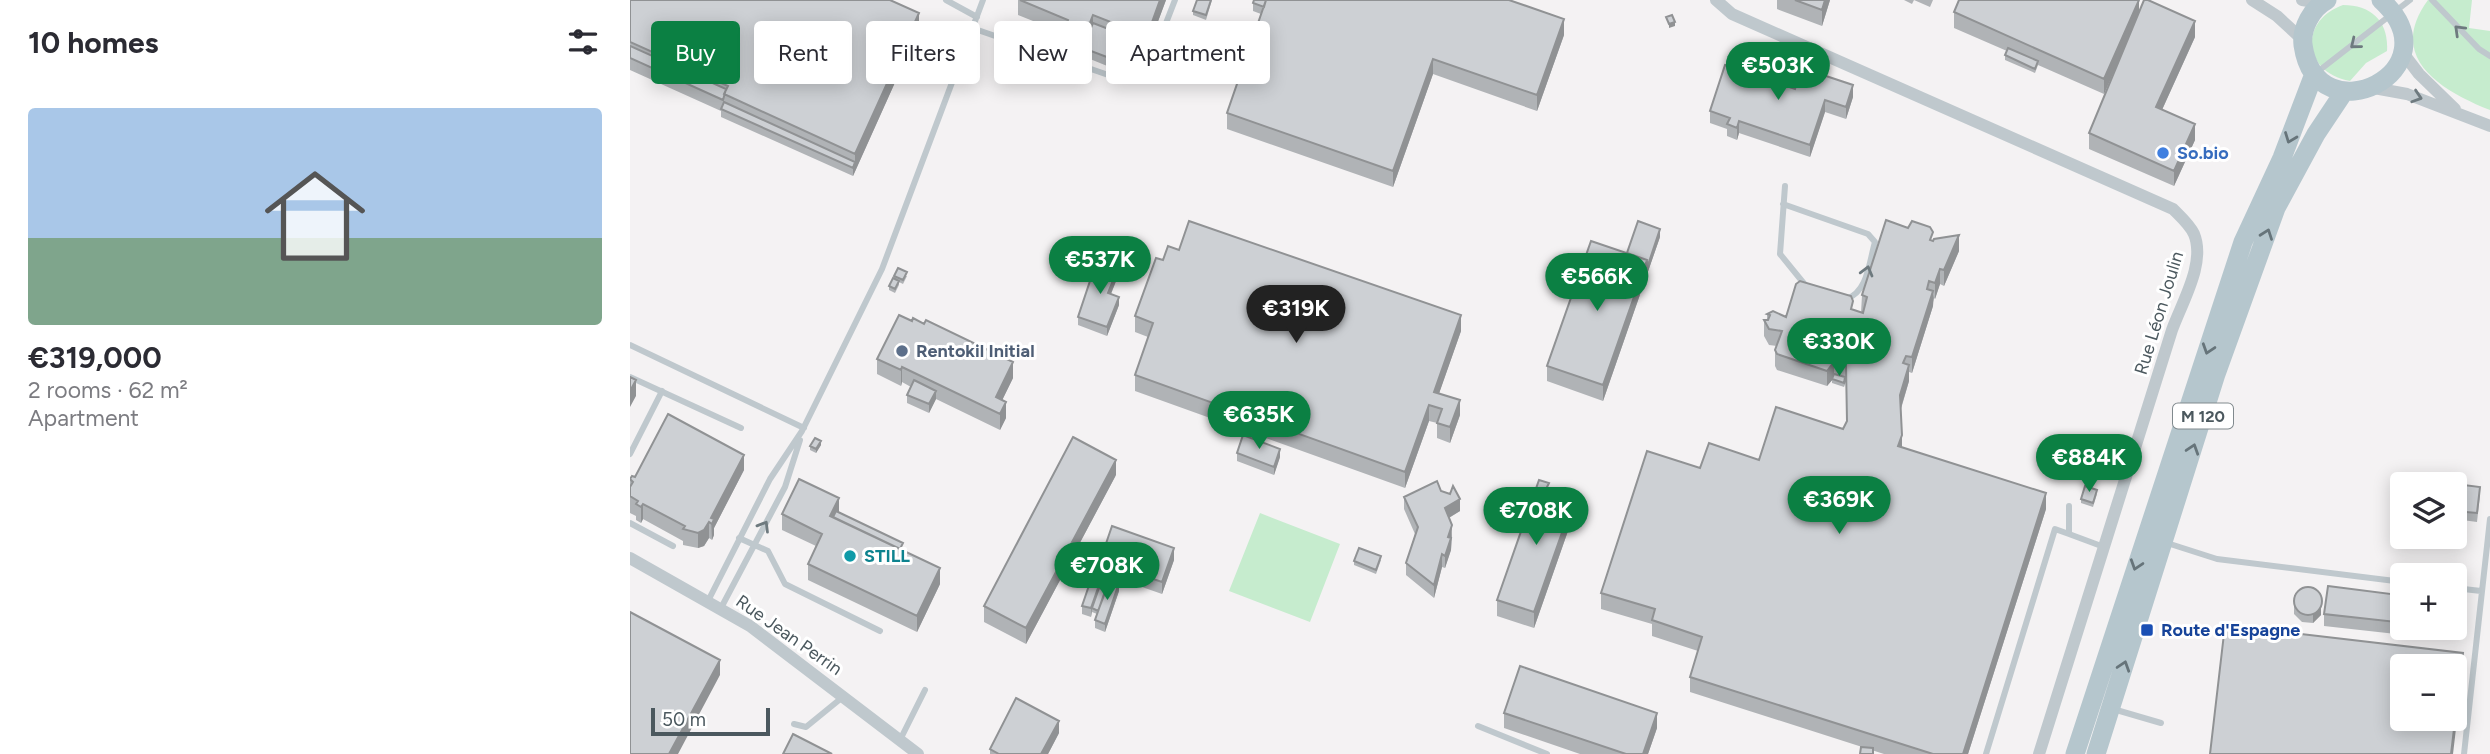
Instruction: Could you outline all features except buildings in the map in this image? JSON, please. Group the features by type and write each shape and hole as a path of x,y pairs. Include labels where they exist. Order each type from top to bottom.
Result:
{"main road":[{"path":"2317,1 2303,40 2305,58 2314,74 2328,86 2344,92 2374,88 2392,74 2403,53 2403,31 2395,4"},
{"name":"M 120","path":"2076,754 2243,242 2282,158 2314,74"},
{"name":"M 120","path":"2096,754 2216,374 2276,208 2316,134 2344,92"}],"street":[{"name":"Rue Léon Joulin","path":"1716,0 1732,14 2173,209 2193,231 2197,244 2197,263 2172,330 2039,754"},
{"path":"2252,0 2277,16 2303,40"},
{"path":"2403,53 2419,74 2458,111"},
{"path":"2374,88 2406,94 2458,111 2490,126"},
{"name":"Rue Jean Perrin","path":"630,558 721,608 789,654 918,754"}],"lane":[{"path":"946,0 977,17"},
{"path":"975,21 983,0"},
{"path":"980,31 1117,78 1133,81 1145,77 1175,0"},
{"path":"2432,0 2479,49 2490,56"},
{"path":"2314,74 2395,4"},
{"path":"708,601 770,479 803,429 882,269 951,84"},
{"path":"1786,186 1780,254 1804,285 1814,290"},
{"path":"1783,204 1868,234 1875,242 1862,288 1856,296 1843,300 1834,298"},
{"path":"630,345 803,429"},
{"path":"630,377 741,428"},
{"path":"630,454 662,391"},
{"path":"721,608 785,487 803,429"},
{"path":"2069,506 2069,534"},
{"path":"2463,754 2490,519"},
{"path":"630,523 673,546"},
{"path":"1986,754 2055,529 2105,548"},
{"path":"740,538 768,551 785,584 880,631"},
{"path":"2163,542 2217,559 2390,580"},
{"path":"2467,590 2482,592"},
{"path":"900,740 925,690"},
{"path":"794,724 806,727 844,696"},
{"path":"2111,708 2161,723"},
{"path":"1478,726 1547,754"}],"green space":[{"path":"2428,0 2472,0 2469,28 2490,31 2490,110 2471,102 2437,81 2424,69 2416,55 2413,38 2417,20"},
{"path":"2343,5 2362,8 2377,17 2387,41 2387,51 2366,63 2350,81 2334,76 2323,68 2315,58 2312,46 2318,22"},
{"path":"1260,513 1340,544 1310,622 1229,591"}],"place":[{"name":"So.bio","path":"2163,153"},
{"name":"Rentokil Initial","path":"902,351"},
{"name":"STILL","path":"850,556"},
{"name":"Route d'Espagne","path":"2147,630"}]}
